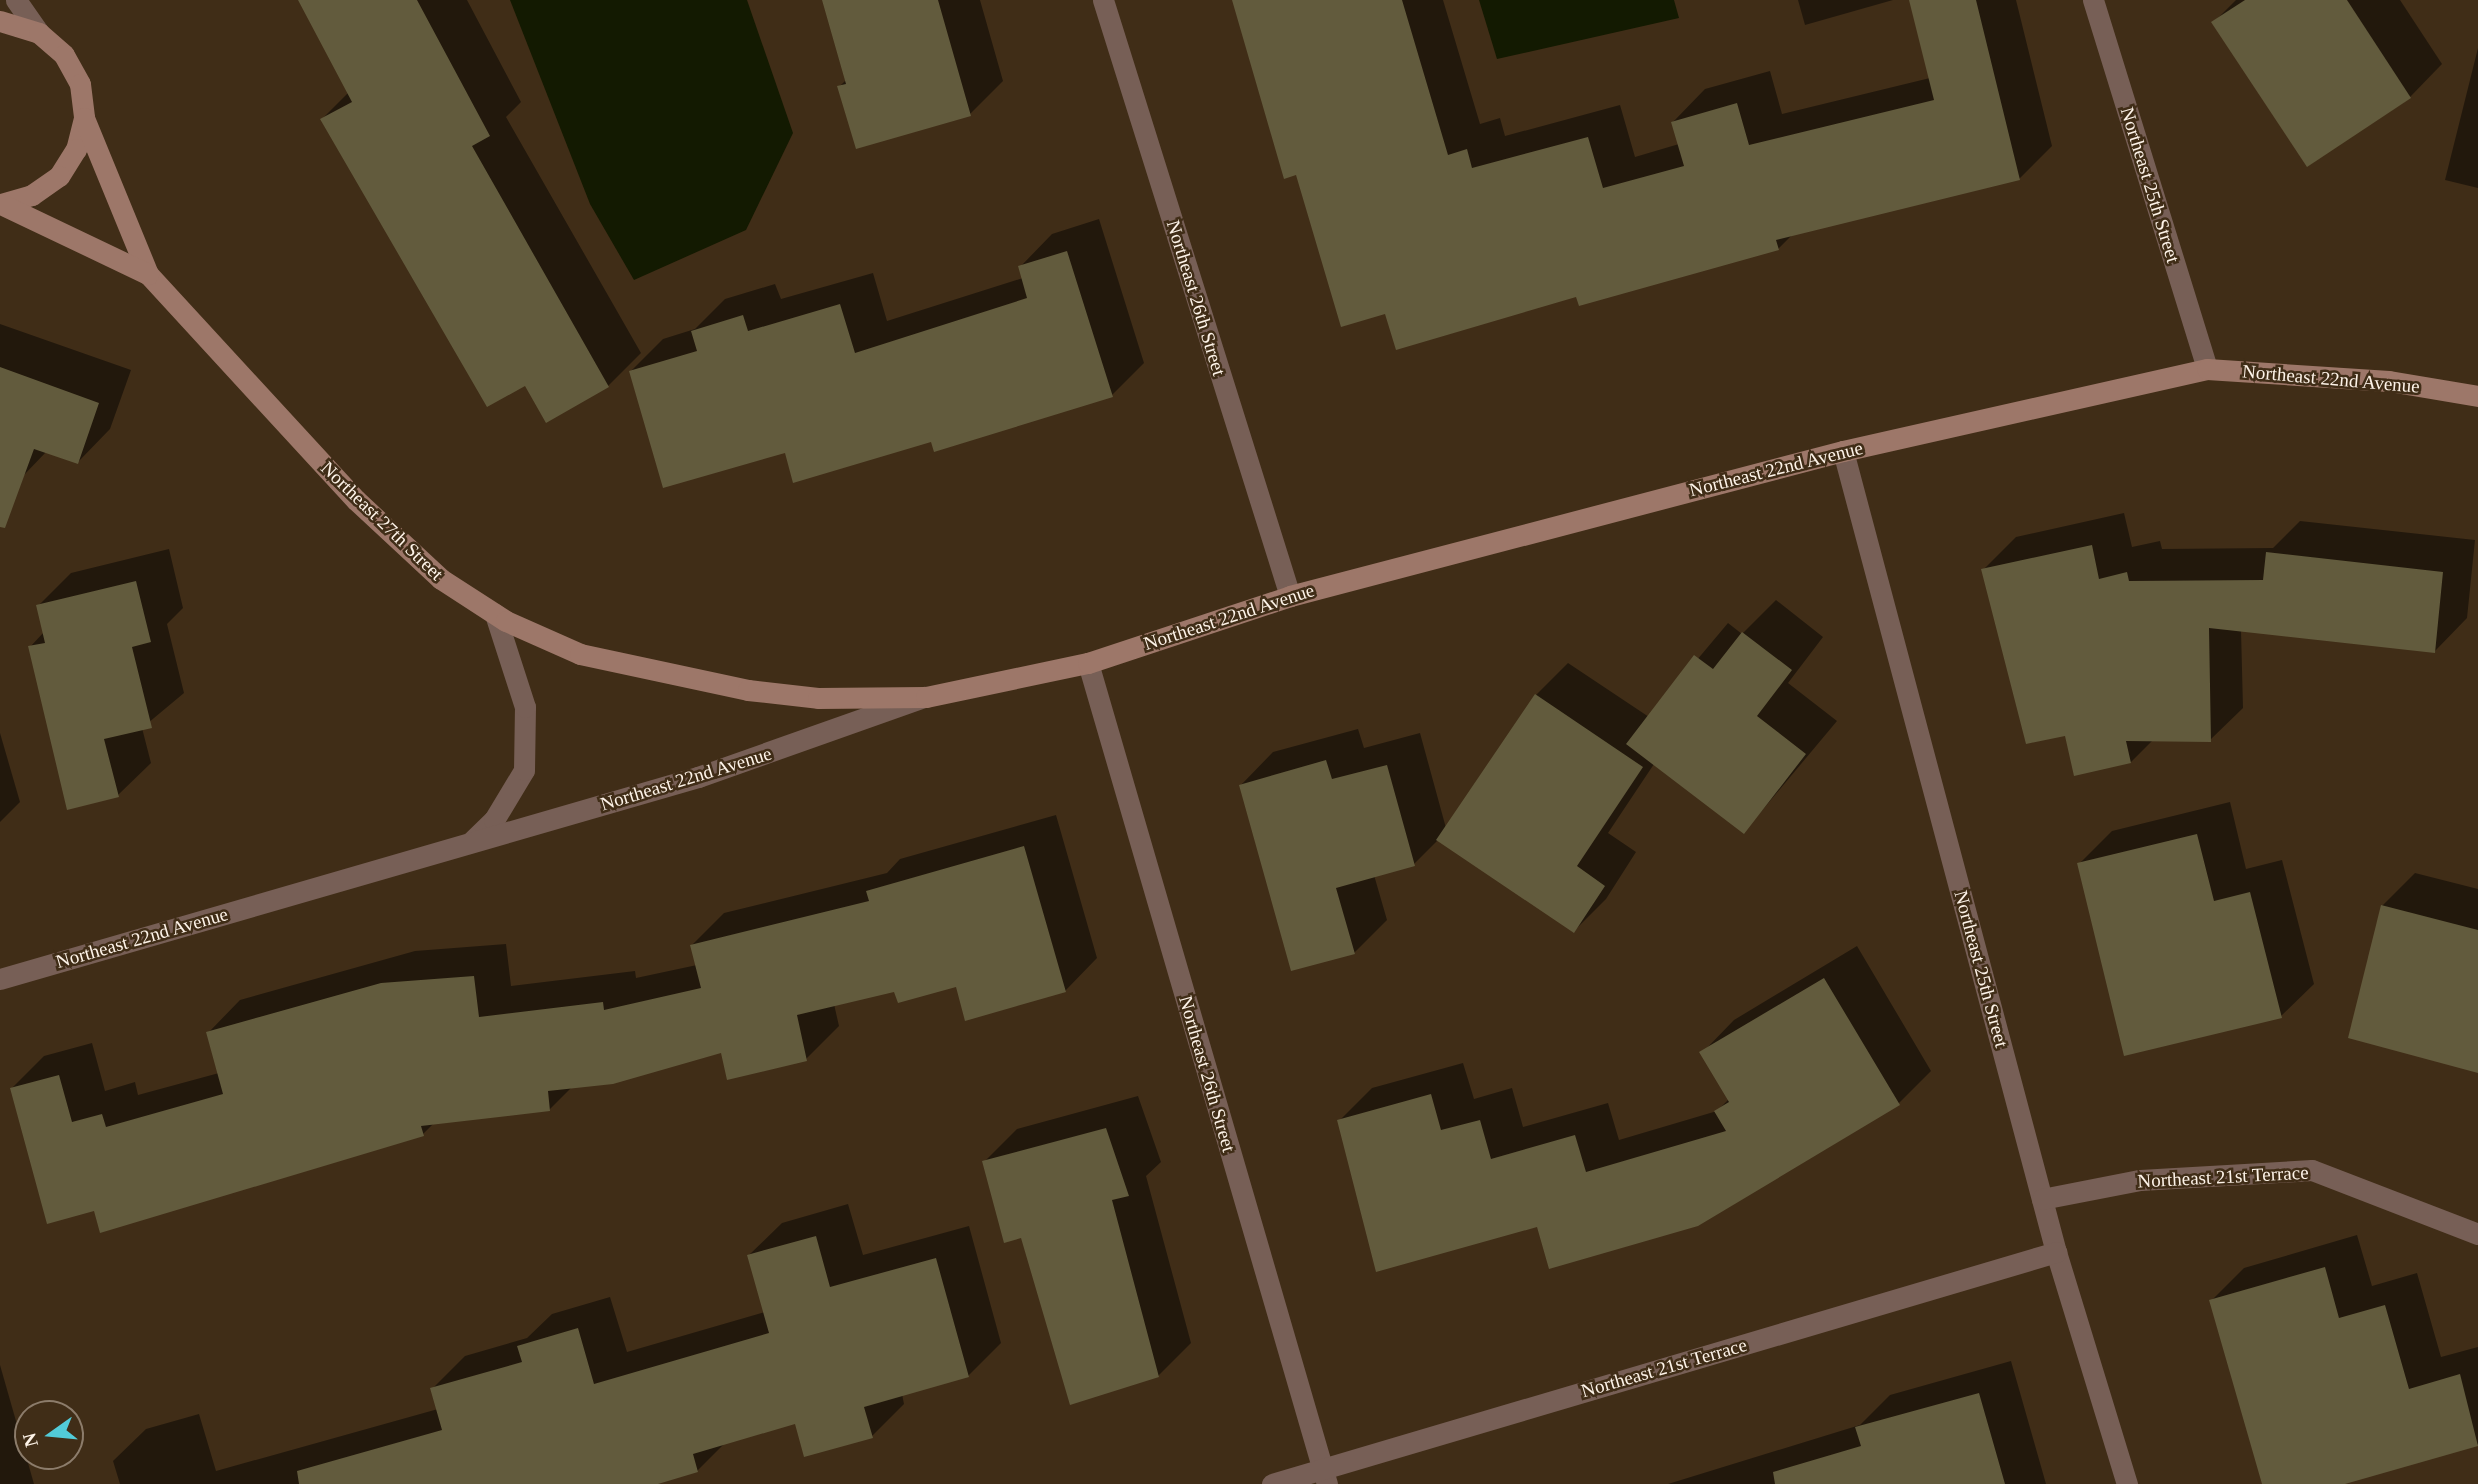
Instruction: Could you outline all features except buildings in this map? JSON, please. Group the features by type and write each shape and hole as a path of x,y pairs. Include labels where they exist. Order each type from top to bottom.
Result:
{"street":[{"path":"1,204 32,195 59,176 76,149 84,118 80,84 64,55 39,33 16,0"},
{"name":"Northeast 26th Street","path":"1103,0 1290,596"},
{"name":"Northeast 25th Street","path":"2093,0 2207,369"},
{"path":"0,21 39,33"},
{"name":"Northeast 27th Street","path":"84,118 148,274 356,500 441,579 495,614 580,654 695,683 818,698 926,697"},
{"name":"Northeast 27th Street","path":"1,204 148,274"},
{"name":"Northeast 22nd Avenue","path":"0,979 698,777 926,697 1088,663 1290,596 1843,451 2207,369 2389,382 2478,396"},
{"name":"Northeast 25th Street","path":"1843,451 2056,1252 2127,1484"},
{"path":"468,845 494,820 524,770 525,707 495,614"},
{"name":"Northeast 26th Street","path":"1088,663 1325,1476"},
{"name":"Northeast 21st Terrace","path":"2042,1199 2140,1180 2312,1170 2478,1234"},
{"name":"Northeast 21st Terrace","path":"1272,1484 1325,1476 2056,1252"}],"shaded area":[{"path":"510,0 747,0 793,133 746,230 634,280 590,204"},
{"path":"1479,0 1674,0 1679,18 1497,59"}]}
